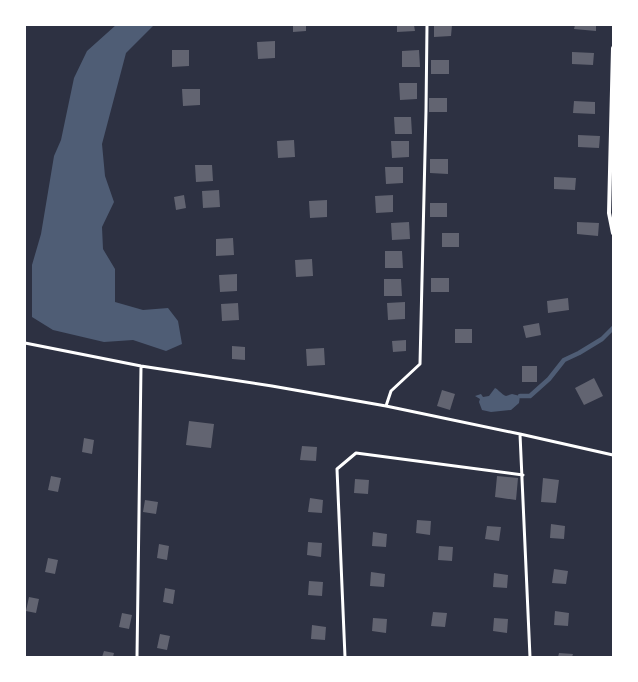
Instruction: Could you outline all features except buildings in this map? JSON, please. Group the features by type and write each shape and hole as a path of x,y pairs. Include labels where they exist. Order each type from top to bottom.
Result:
{"street":[{"path":"613,48 610,214 613,233"}],"lane":[{"path":"386,406 391,391 420,364 427,25"},
{"path":"25,343 141,366 272,386 386,406 613,455"},
{"path":"137,657 141,366"},
{"path":"520,434 530,657"},
{"path":"345,657 337,470 356,453 523,475"}],"water":[{"path":"116,25 154,25 126,53 102,144 105,176 114,202 102,227 103,249 115,269 115,302 143,310 168,308 178,321 182,344 166,351 133,340 104,342 53,330 32,317 32,265 41,234 54,156 61,140 74,78 87,51"},
{"path":"495,388 506,396 512,394 520,396 519,403 511,410 491,412 482,410 479,402 480,399 475,396 481,394 483,397 489,396"}],"waterway":[{"path":"520,396 530,396 549,379 564,360 602,339 613,328"}]}
